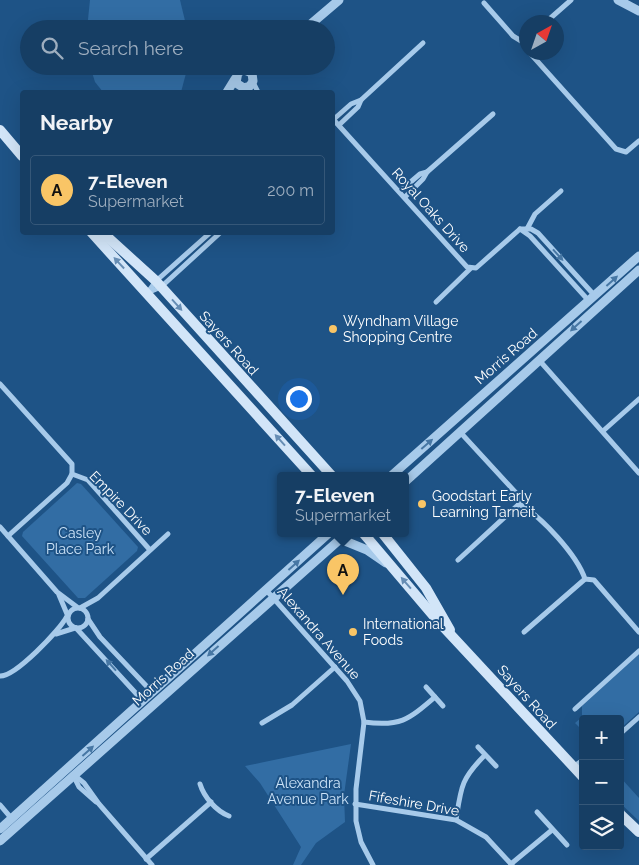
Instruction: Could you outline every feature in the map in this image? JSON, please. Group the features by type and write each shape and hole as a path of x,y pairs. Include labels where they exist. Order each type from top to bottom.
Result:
{"main road":[{"path":"1,131 20,150"},
{"path":"1,131 20,154"},
{"name":"Sayers Road","path":"94,235 308,472"},
{"name":"Sayers Road","path":"105,235 158,284 328,472"},
{"name":"Sayers Road","path":"367,537 449,633 579,773"},
{"name":"Sayers Road","path":"385,537 426,588 449,633"},
{"path":"624,818 639,832"}],"street":[{"path":"316,20 339,0"},
{"path":"554,15 571,0"},
{"path":"618,0 639,11"},
{"path":"484,3 513,36 519,39"},
{"path":"335,117 351,104 361,100 423,43"},
{"path":"536,60 616,150 626,152 639,141"},
{"path":"228,90 237,75"},
{"path":"252,75 257,90"},
{"path":"235,79 238,85 246,89 257,75"},
{"path":"339,125 358,107 361,100"},
{"path":"405,197 423,180 427,172 493,114"},
{"name":"Royal Oaks Drive","path":"335,121 471,268 478,267 524,229 535,214 561,191"},
{"path":"400,192 420,174 427,172"},
{"path":"524,229 538,233 599,306"},
{"path":"147,294 208,235"},
{"path":"158,284 217,235"},
{"name":"Morris Road","path":"396,472 639,256"},
{"path":"436,302 471,268"},
{"name":"Morris Road","path":"409,478 639,270"},
{"path":"539,359 639,473"},
{"name":"Empire Drive","path":"0,384 72,464 72,474 88,480 150,550"},
{"path":"603,431 639,399"},
{"path":"451,423 516,494 519,504 536,515 576,560 586,578 594,580 639,632"},
{"path":"8,536 67,483 72,474"},
{"path":"458,560 519,504"},
{"path":"0,527 57,592 88,617 100,636 153,693 154,704 144,701 76,628 69,623 68,616 57,592"},
{"path":"0,676 11,674 51,637 71,610 98,598 168,534"},
{"name":"Morris Road","path":"70,772 154,704 270,594 325,537"},
{"name":"Morris Road","path":"0,841 15,822 144,701 270,594 342,537"},
{"path":"345,537 392,566"},
{"path":"524,632 586,578"},
{"name":"Alexandra Avenue","path":"270,594 356,692 362,707 364,722 355,804 358,831 373,865"},
{"path":"51,637 84,626 98,598"},
{"path":"575,709 639,651"},
{"path":"262,723 292,705 335,667"},
{"path":"426,687 443,706"},
{"path":"364,722 388,725 402,722 435,697"},
{"path":"624,730 639,717"},
{"path":"478,747 496,766"},
{"path":"456,820 464,778 485,755"},
{"path":"572,767 579,763"},
{"path":"70,772 79,787 99,804 152,865"},
{"path":"200,784 202,792 211,802 222,814 229,816"},
{"path":"146,859 211,802"},
{"name":"Fifeshire Drive","path":"355,804 456,820 486,837 512,864"},
{"path":"0,805 15,822"},
{"path":"537,812 567,845"},
{"name":"Morris Road","path":"0,829 15,822"},
{"path":"512,864 552,830"}],"green space":[{"path":"90,0 180,0 185,20 88,20"},
{"path":"93,75 186,75 182,90 101,90 95,82"},
{"name":"Casley Place Park","path":"77,483 81,484 138,547 137,551 85,598 78,598 22,536 23,532"},
{"path":"639,654 639,712 624,725 624,715 582,715 582,706"},
{"name":"Alexandra Avenue Park","path":"351,744 344,795 345,822 316,843 301,865 293,865 301,847 260,783 245,766"},
{"path":"624,781 639,798 639,821 624,807"}],"place":[{"name":"Wyndham Village Shopping Centre","path":"333,329"},
{"name":"Goodstart Early Learning Tarneit","path":"422,504"},
{"name":"7-Eleven","path":"343,595"},
{"name":"International Foods","path":"353,632"}]}
